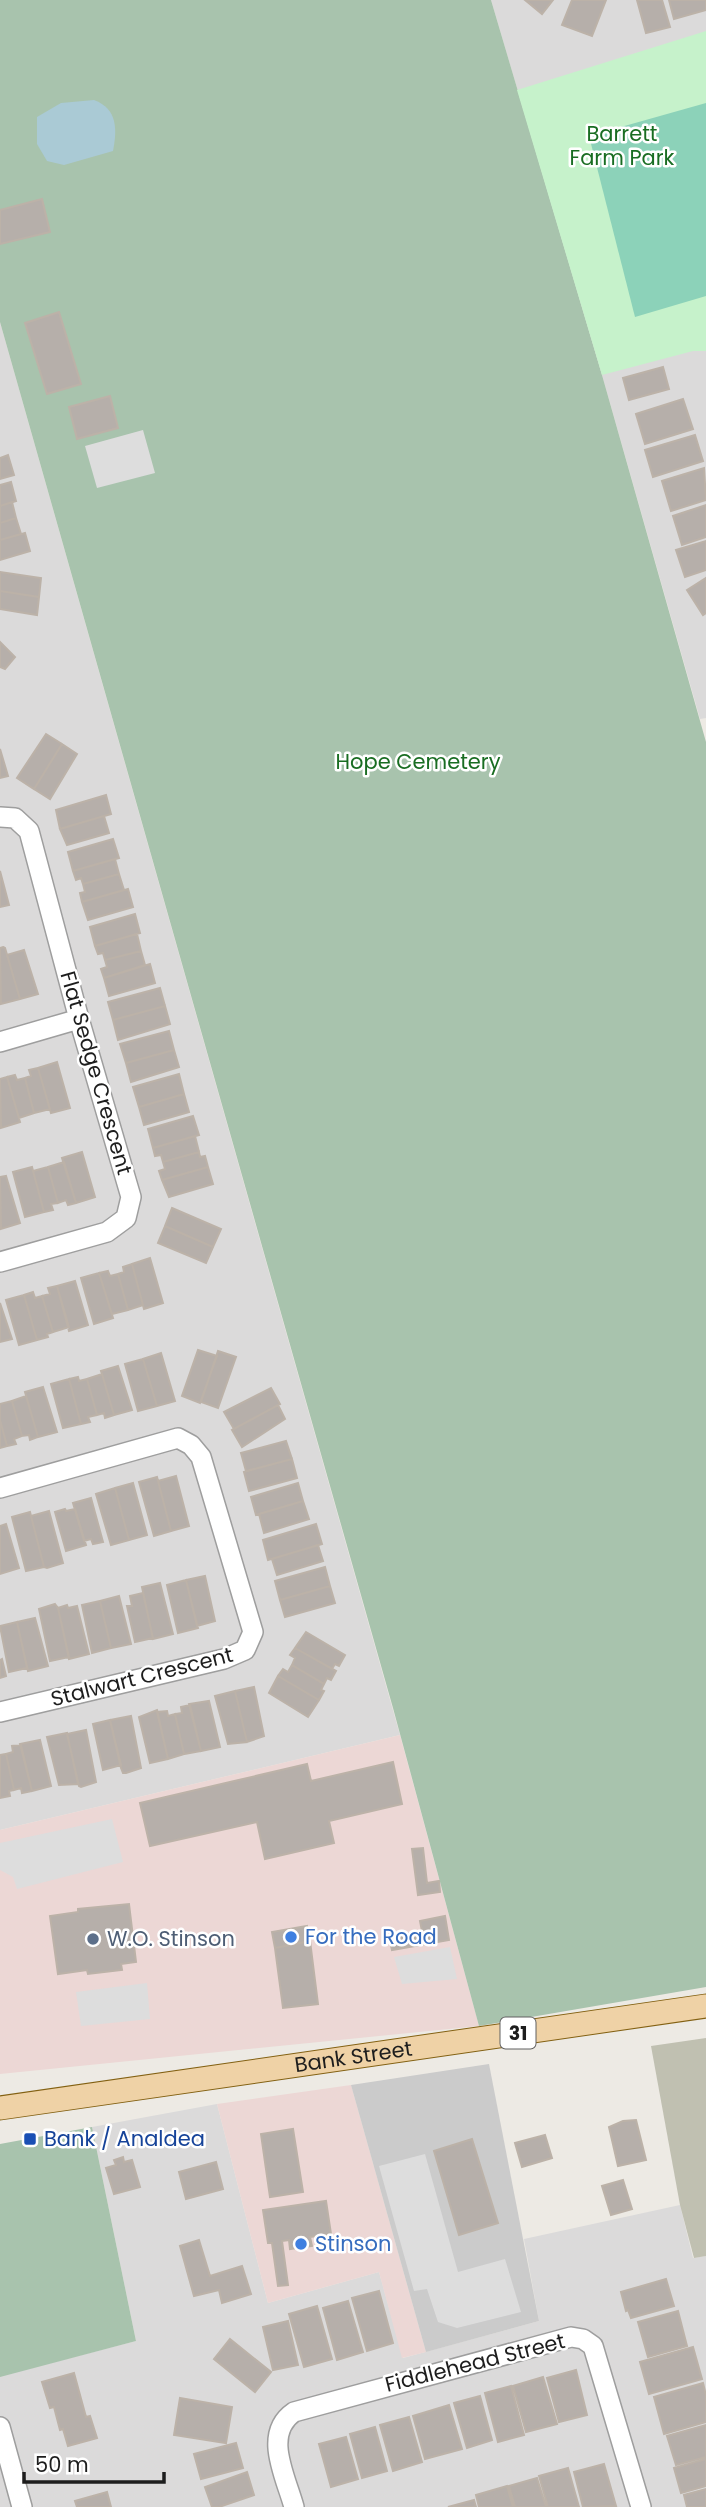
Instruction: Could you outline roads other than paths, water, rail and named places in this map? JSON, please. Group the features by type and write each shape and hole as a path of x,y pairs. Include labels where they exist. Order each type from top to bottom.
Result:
{"main road":[{"name":"Bank Street","path":"0,2108 706,2006"}],"street":[{"name":"Flat Sedge Crescent","path":"0,817 15,818 29,831 79,1019 131,1197 127,1218 107,1232 0,1262"},
{"path":"0,1042 79,1019"},
{"name":"Stalwart Crescent","path":"0,1488 177,1438 191,1445 201,1457 253,1632 245,1650 224,1659 0,1712"},
{"name":"Fiddlehead Street","path":"294,2507 277,2439 283,2421 294,2412 571,2337 583,2339 593,2346 641,2507"},
{"path":"0,2427 22,2507"}],"water":[{"path":"94,100 112,115 115,128 113,151 64,165 47,161 37,144 37,117 61,103"}],"place":[{"name":"For the Road","path":"291,1937"},
{"name":"W.O. Stinson","path":"93,1939"},
{"name":"Bank / Analdea","path":"30,2139"},
{"name":"Stinson","path":"301,2244"}],"park label":[{"name":"Barrett Farm Park","path":"622,146"},
{"name":"Hope Cemetery","path":"418,762"}]}
